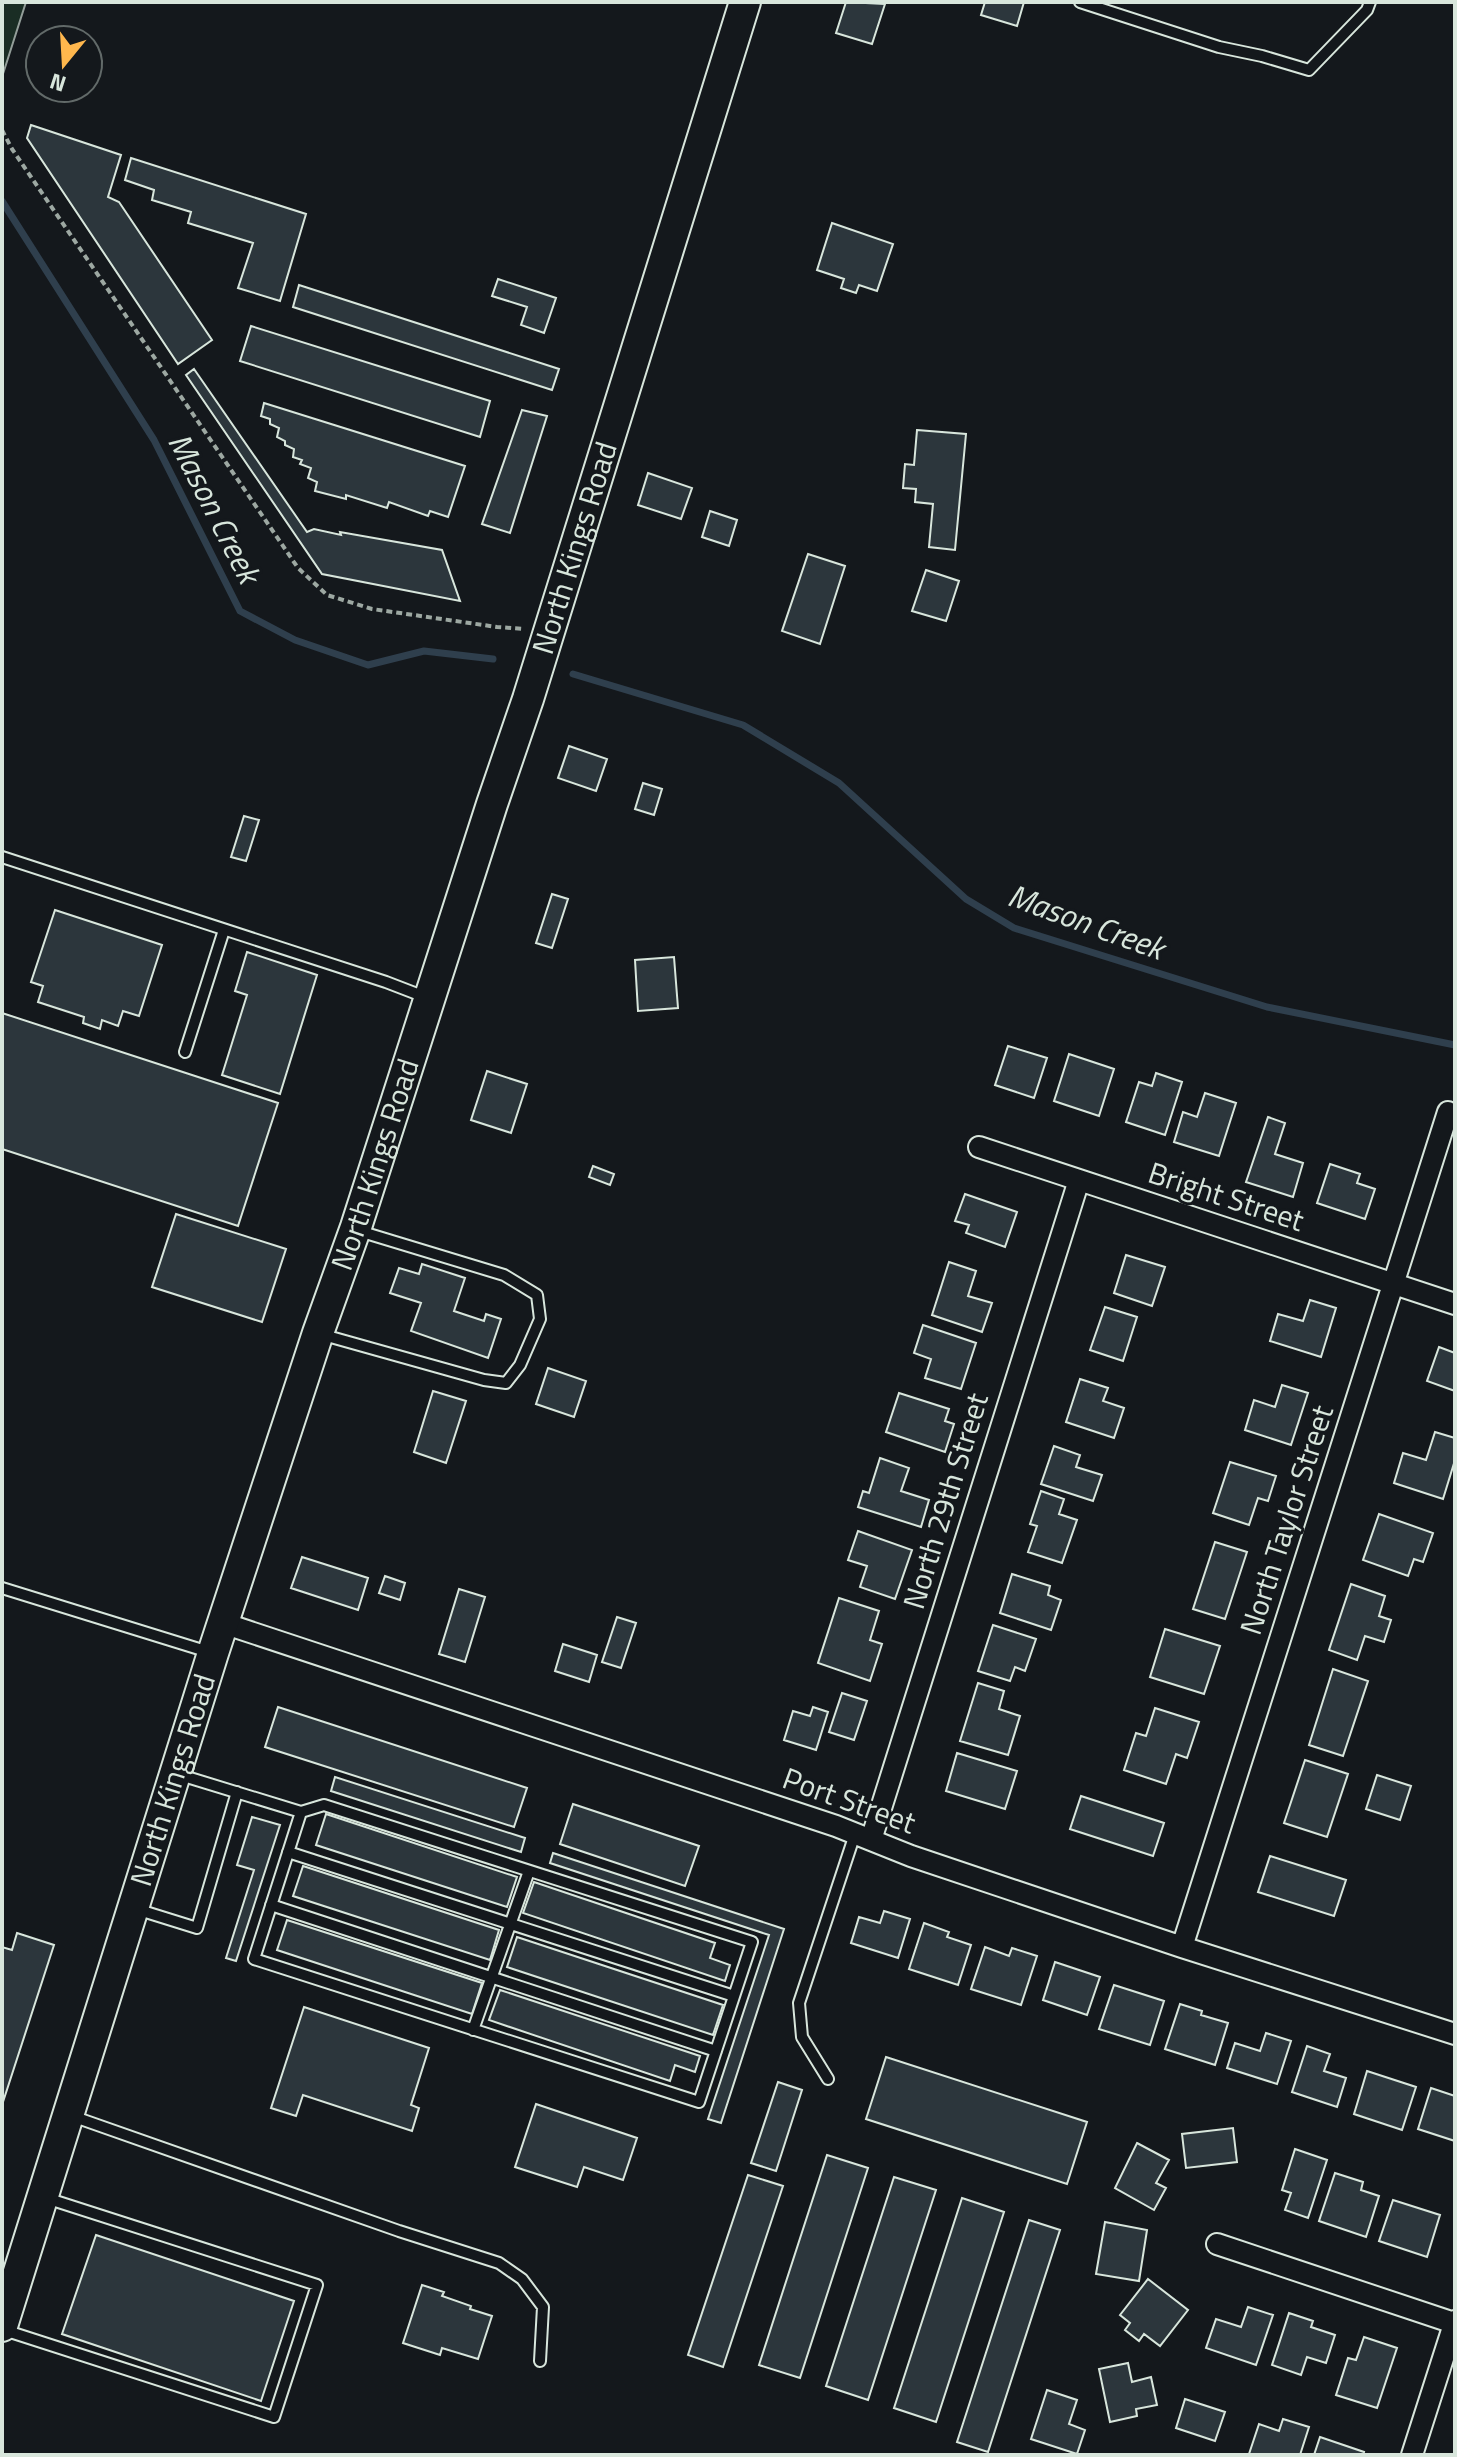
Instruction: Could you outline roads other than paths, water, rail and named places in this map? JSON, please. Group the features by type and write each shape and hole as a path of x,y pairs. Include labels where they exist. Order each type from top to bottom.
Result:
{"main road":[{"name":"North Kings Road","path":"2,2328 213,1653 356,1227 549,630 745,2"}],"street":[{"name":"North Taylor Street","path":"1182,1947 1448,1112"},
{"name":"Bright Street","path":"979,1147 1455,1304"},
{"name":"North 29th Street","path":"863,1837 1079,1180"},
{"name":"Port Street","path":"223,1623 1182,1947 1455,2034"},
{"path":"1217,2244 1455,2322 1412,2455"}],"lane":[{"path":"1080,2 1219,47 1309,70 1367,10 1370,2"},
{"path":"2,857 429,998"},
{"path":"185,1052 224,930"},
{"path":"318,1333 484,1380 506,1383 520,1365 540,1319 537,1295 504,1275 357,1230 356,1227"},
{"path":"2,1588 213,1653"},
{"path":"175,1773 301,1812 324,1805 752,1942 699,2102 254,1959 301,1812"},
{"path":"133,1908 197,1928 237,1792"},
{"path":"828,2079 802,2037 799,2003 863,1837"},
{"path":"288,1852 734,1996"},
{"path":"473,2030 529,1871"},
{"path":"271,1905 716,2051"},
{"path":"68,2114 399,2231 499,2263 522,2279 543,2307 540,2361"},
{"path":"2,2328 274,2417 317,2285 41,2196"}],"waterway":[{"name":"Mason Creek","path":"2,201 154,440 240,611 295,640 368,665 424,651 493,659"},
{"name":"Mason Creek","path":"573,674 743,725 839,783 966,899 1014,928 1267,1007 1455,1045"}]}
